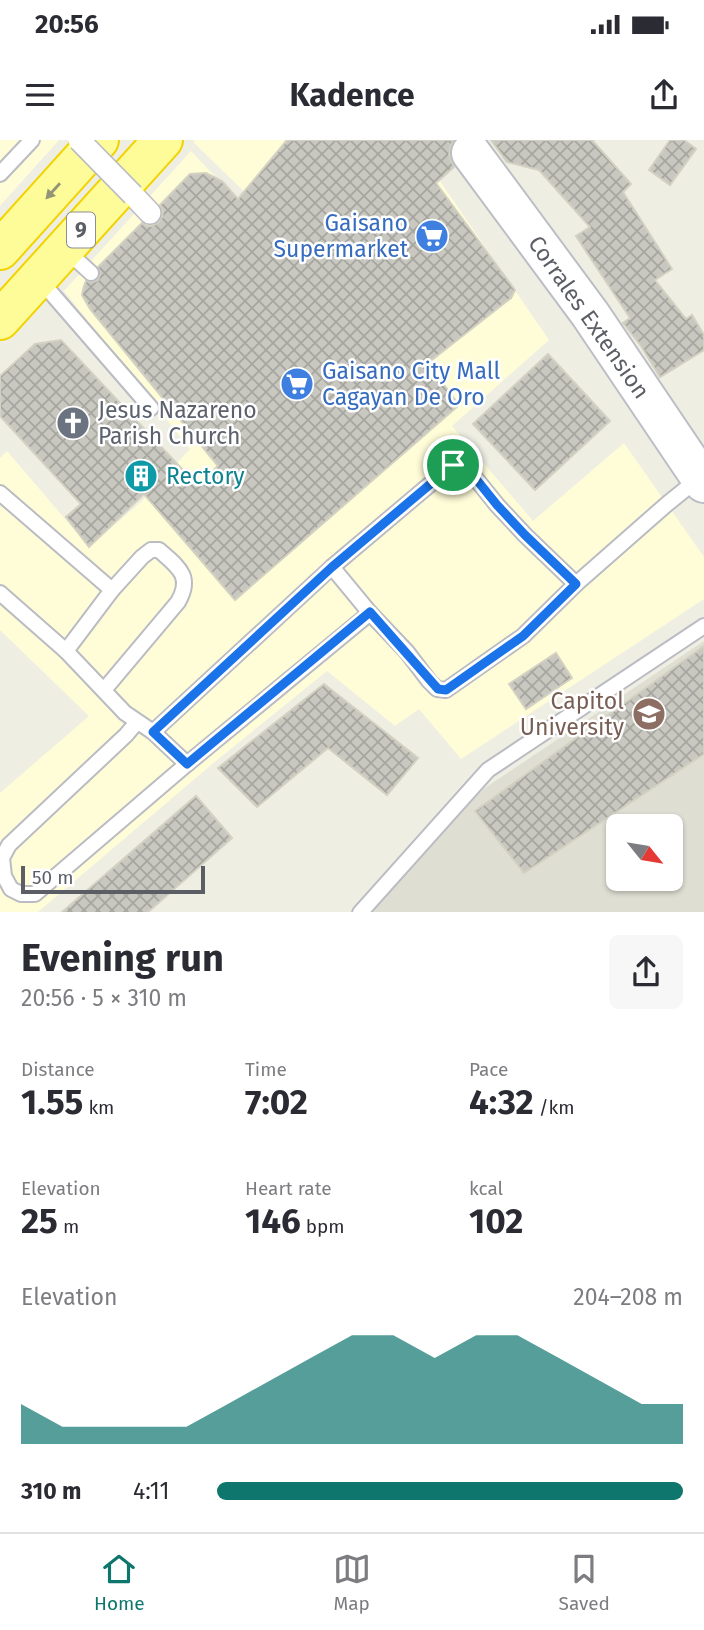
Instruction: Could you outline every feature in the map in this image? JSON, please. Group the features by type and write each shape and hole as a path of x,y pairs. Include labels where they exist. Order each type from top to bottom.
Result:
{"highway":[{"name":"9","path":"0,250 99,140"},
{"name":"9","path":"0,320 38,278 78,261 163,140"}],"main road":[{"name":"Corrales Extension","path":"471,153 590,314 702,480"}],"street":[{"path":"79,140 150,213"}],"lane":[{"path":"0,174 32,140"},
{"path":"38,278 151,408"},
{"path":"153,732 332,567 453,465 462,464 468,469 525,535 576,584"},
{"path":"332,567 429,681 438,689 446,690 523,636 576,584 667,504 702,480"},
{"path":"0,492 112,590"},
{"path":"66,651 112,590 142,556 151,550 159,550 174,564 185,578 184,591 178,602 104,690"},
{"path":"0,593 66,651 125,713 153,732 187,764"},
{"path":"137,722 127,735 9,845 2,859 4,876 11,889 21,894 35,894 370,612"},
{"path":"360,912 488,770 704,626"}],"shaded area":[{"path":"0,140 59,140 0,206"},
{"path":"473,140 433,171 549,340 452,426 533,521 624,443 704,557 704,599 461,759 419,709 395,726 327,671 38,912 0,912 0,793 89,716 0,630 0,458 7,451 89,547 143,500 190,449 64,291 191,151 252,216 260,207 193,142"},
{"name":"Capitol University","path":"704,641 704,912 373,912 463,807 485,788"}],"building":[{"name":"Gaisano City Mall Cagayan De Oro","path":"287,140 454,140 449,155 454,167 436,183 515,290 511,298 428,363 459,405 235,600 144,494 89,547 66,517 81,504 0,416 0,376 35,344 61,340 197,485 218,466 90,309 82,295 84,286 86,281 98,280 98,267 142,223 152,226 159,222 163,211 160,205 190,174 206,173 222,181 238,199"},
{"path":"491,140 592,140 631,184 623,192 672,269 655,280 686,319 692,315 704,335 704,350 660,377 623,323 630,318 576,236 590,227 539,170 507,162"},
{"path":"670,140 684,140 696,149 670,185 649,170"},
{"path":"548,354 610,421 535,490 473,424"},
{"path":"704,646 704,754 613,814 606,814 606,819 524,873 475,811"},
{"path":"556,653 572,678 526,709 509,684"},
{"path":"324,684 418,758 387,795 328,748 257,807 218,768"},
{"path":"196,796 232,838 148,912 62,912"}],"place":[{"name":"Gaisano Supermarket","path":"432,236"},
{"name":"Gaisano City Mall Cagayan De Oro","path":"297,384"},
{"name":"Jesus Nazareno Parish Church","path":"73,423"},
{"name":"Rectory","path":"141,476"},
{"name":"Capitol University","path":"649,714"}],"route":[{"path":"462,464 468,469 525,535 576,584 523,636 446,690 438,689 370,612 187,764 153,732 332,567 453,465 462,464"}]}
